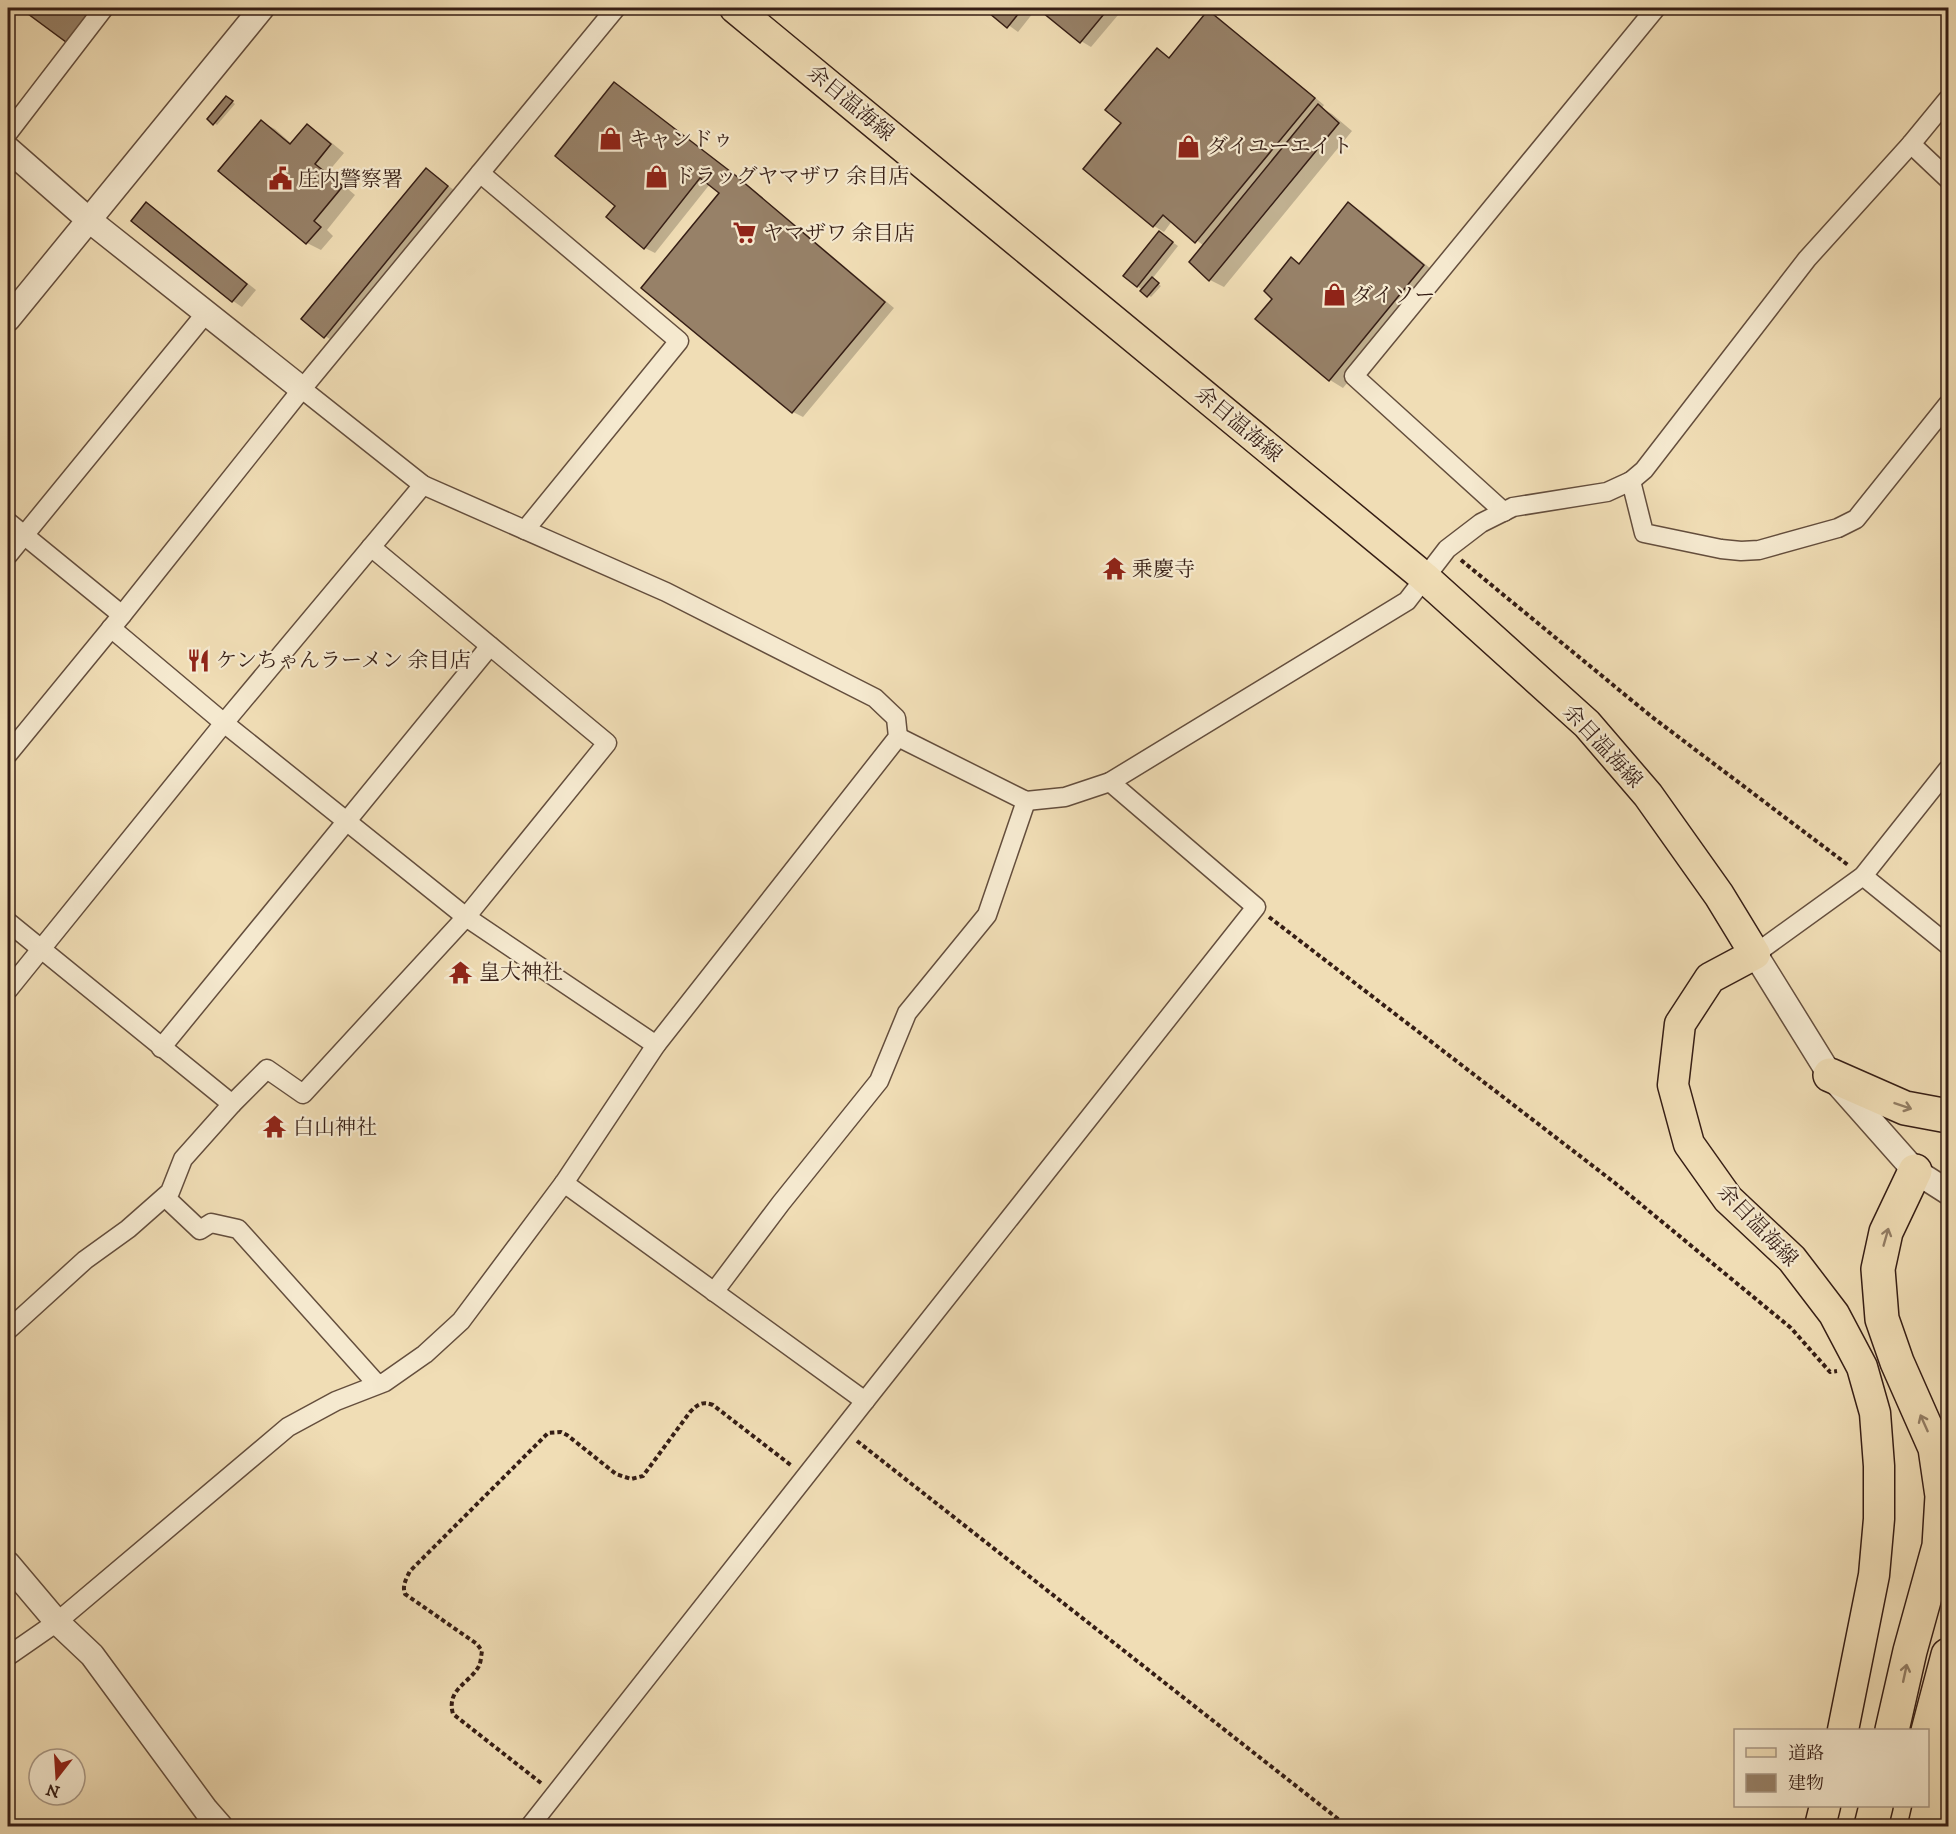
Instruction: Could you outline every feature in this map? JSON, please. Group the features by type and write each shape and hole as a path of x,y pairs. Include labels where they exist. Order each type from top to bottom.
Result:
{"highway":[{"path":"1830,1075 1905,1108 1948,1116"},
{"path":"1892,1729 1910,1651 1939,1546 1942,1496 1935,1448 1897,1362 1882,1319 1878,1269 1886,1232 1915,1171"},
{"path":"1929,1729 1948,1655"},
{"path":"1925,1827 1948,1728"},
{"path":"1871,1827 1876,1807"},
{"path":"1904,1827 1909,1807"}],"main road":[{"name":"余目温海線","path":"735,8 1424,577 1587,724 1648,795 1719,895 1755,954 1710,978 1680,1024 1673,1085 1689,1144 1728,1199 1792,1259 1834,1314 1862,1367 1875,1413 1879,1466 1879,1520 1874,1575 1843,1729"},
{"path":"1820,1827 1825,1807"}],"street":[{"path":"8,133 104,8"},
{"path":"8,319 262,8"},
{"path":"8,754 302,389 616,8"},
{"path":"1504,512 1354,376 1656,8"},
{"path":"898,737 1026,801 1065,797 1110,782 1407,602 1447,549 1481,524 1513,507 1607,492 1631,481 1644,470 1807,259 1911,144 1948,99"},
{"path":"1911,144 1948,179"},
{"path":"8,149 89,220 423,485 666,592 875,698 896,718 898,737 656,1045 564,1183 461,1321 425,1354 385,1382 336,1401 288,1427 57,1622 8,1656"},
{"path":"480,173 679,341 525,530"},
{"path":"8,555 206,313"},
{"path":"1631,481 1644,533 1721,549 1759,550 1817,534 1856,519 1948,404"},
{"path":"8,990 224,723 423,485"},
{"path":"8,522 224,723 466,917 656,1045"},
{"path":"8,1329 85,1260 128,1229 171,1192 183,1159 267,1069 303,1094 466,917 607,743 371,547"},
{"path":"161,1048 490,646"},
{"path":"1948,770 1863,876 1755,954 1830,1075 1915,1171 1948,1192"},
{"path":"530,1827 1256,908 1110,782"},
{"path":"714,1292 781,1203 879,1081 907,1013 987,915 1026,801"},
{"path":"1863,876 1948,945"},
{"path":"8,922 232,1104"},
{"path":"564,1183 865,1401"},
{"path":"165,1197 200,1230 211,1223 238,1229 377,1384"},
{"path":"8,1564 57,1622 92,1655 220,1827"}],"path":[{"path":"1447,549 1652,717 1863,876"},
{"path":"1256,908 1615,1184 1791,1328 1830,1372 1862,1367"},
{"path":"555,1794 453,1714 450,1705 454,1693 479,1666 482,1651 477,1644 405,1594 406,1580 410,1571 548,1433 561,1432 616,1474 631,1479 643,1476 690,1412 699,1403 705,1402 713,1405 800,1472"},
{"path":"843,1430 1347,1827"}],"building":[{"path":"20,8 94,8 66,42"},
{"path":"983,8 1023,8 1007,28"},
{"path":"1037,8 1109,8 1080,43"},
{"name":"ダイユーエイト","path":"1208,10 1315,98 1195,243 1163,215 1153,227 1083,169 1121,123 1105,110 1157,48 1169,58"},
{"name":"ヤマザワ 余目店","path":"614,82 735,175 885,302 792,413 641,288 719,193 700,178 644,249 606,217 615,206 555,156"},
{"path":"226,96 233,101 213,125 207,119"},
{"path":"1318,104 1339,123 1209,281 1189,262"},
{"name":"庄内警察署","path":"261,120 290,144 307,124 331,144 315,164 343,186 314,221 321,227 306,244 218,171"},
{"path":"426,168 448,186 324,338 301,319"},
{"path":"146,202 247,284 232,302 131,221"},
{"name":"ダイソー","path":"1348,202 1424,265 1329,381 1255,319 1272,299 1264,291 1291,257 1299,264"},
{"path":"1159,231 1173,242 1137,287 1123,276"},
{"path":"1152,277 1159,283 1147,297 1140,291"}],"place":[{"name":"キャンドゥ","path":"611,139"},
{"name":"ダイユーエイト","path":"1189,146"},
{"name":"ドラッグヤマザワ 余目店","path":"656,176"},
{"name":"庄内警察署","path":"280,179"},
{"name":"ヤマザワ 余目店","path":"745,233"},
{"name":"ダイソー","path":"1334,295"},
{"name":"乗慶寺","path":"1114,569"},
{"name":"ケンちゃんラーメン 余目店","path":"198,660"},
{"name":"皇大神社","path":"461,972"},
{"name":"白山神社","path":"275,1127"}]}
